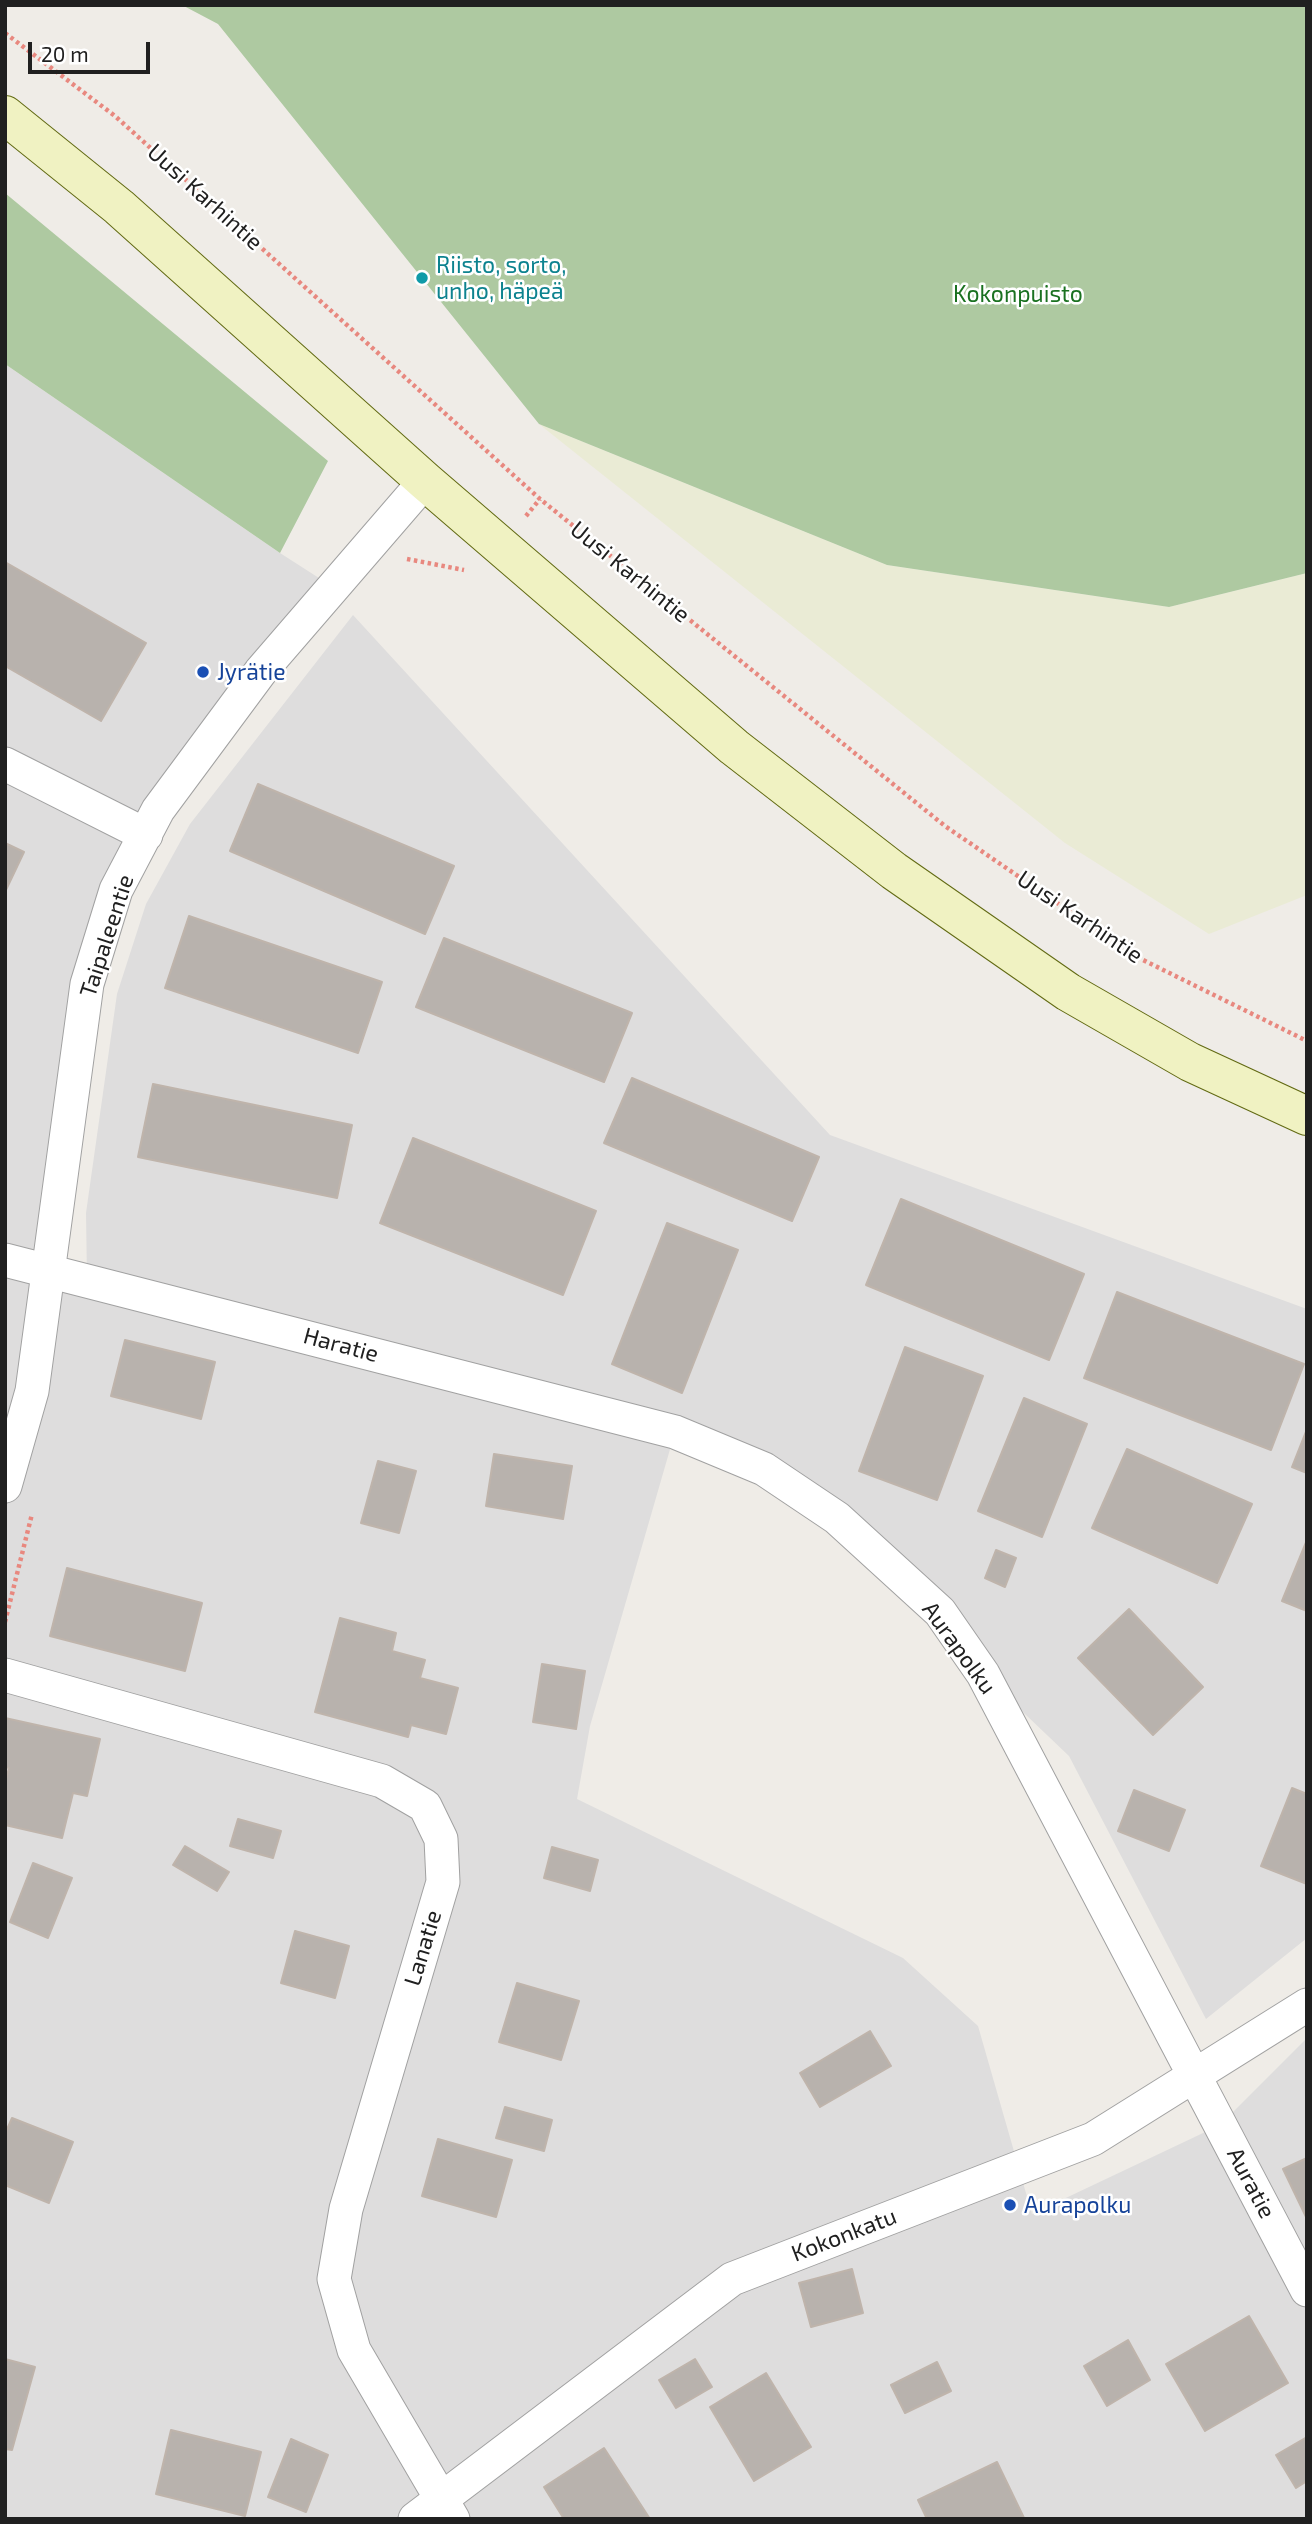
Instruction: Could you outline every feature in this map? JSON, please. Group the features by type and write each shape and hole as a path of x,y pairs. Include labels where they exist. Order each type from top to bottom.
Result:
{"street":[{"path":"5,115 119,206 425,481 734,747 905,878 1068,992 1190,1062 1307,1116"},
{"name":"Taipaleentie","path":"5,1486 32,1391 87,984 117,890 158,810 261,671 425,481"},
{"path":"5,764 146,835"},
{"name":"Haratie","path":"5,1260 676,1432"},
{"name":"Aurapolku","path":"676,1432 764,1469 837,1518 940,1612 983,1674 1194,2076"},
{"name":"Lanatie","path":"5,1675 382,1781 425,1806 441,1839 443,1882 346,2209 334,2279 354,2350 436,2513"},
{"name":"Kokonkatu","path":"436,2513 732,2278 1093,2138 1307,2006"},
{"name":"Auratie","path":"1194,2076 1307,2290"}],"path":[{"name":"Uusi Karhintie","path":"5,33 116,116 540,499 945,826 1133,955 1307,1041"},
{"path":"404,559 472,571 501,546 540,499"},
{"path":"5,1622 34,1506"}],"shaded area":[{"path":"5,364 333,587 116,890 49,1272 87,1279 86,1213 117,994 146,904 190,824 353,615 830,1135 1307,1309 1307,1938 1206,2019 1069,1756 983,1674 837,1518 675,1432 590,1726 577,1799 903,1958 978,2026 1032,2214 1220,2125 1307,2038 1307,2519 5,2519"}],"green space":[{"name":"Kokonpuisto","path":"182,5 1307,5 1307,573 1169,607 887,565 539,424 218,24"},
{"path":"5,193 328,461 280,553 5,364"},
{"path":"539,424 887,565 1169,607 1307,573 1307,895 1209,934 1065,843"}],"building":[{"path":"5,562 146,643 101,721 5,666"},
{"path":"258,784 454,866 425,934 230,851"},
{"path":"5,843 24,852 5,892"},
{"path":"189,916 382,982 358,1053 165,988"},
{"path":"444,938 632,1013 604,1082 416,1007"},
{"path":"632,1078 819,1157 792,1221 604,1143"},
{"path":"153,1084 352,1125 337,1198 138,1157"},
{"path":"413,1138 596,1211 563,1295 380,1223"},
{"path":"901,1199 1084,1274 1049,1360 866,1285"},
{"path":"667,1223 738,1250 682,1393 612,1364"},
{"path":"1117,1292 1304,1364 1271,1450 1084,1378"},
{"path":"125,1340 215,1362 201,1419 111,1396"},
{"path":"905,1347 983,1376 937,1500 859,1471"},
{"path":"1024,1398 1087,1424 1042,1537 978,1511"},
{"path":"1307,1429 1307,1473 1292,1467"},
{"path":"1127,1449 1252,1504 1217,1583 1092,1528"},
{"path":"494,1454 572,1466 563,1519 486,1506"},
{"path":"378,1461 416,1471 399,1533 361,1523"},
{"path":"1307,1540 1307,1611 1282,1601"},
{"path":"996,1550 1016,1558 1005,1587 985,1578"},
{"path":"67,1568 202,1603 185,1671 50,1636"},
{"path":"1129,1609 1203,1687 1153,1735 1078,1658"},
{"path":"340,1618 396,1633 392,1651 425,1660 420,1678 458,1688 446,1734 411,1725 408,1737 315,1712"},
{"path":"542,1664 585,1671 576,1729 533,1722"},
{"path":"5,1718 100,1739 87,1796 73,1793 62,1838 5,1825 5,1783 9,1768 5,1767"},
{"path":"1292,1788 1307,1794 1307,1884 1261,1866"},
{"path":"1134,1790 1185,1810 1169,1851 1118,1831"},
{"path":"238,1819 281,1831 273,1858 230,1846"},
{"path":"185,1846 229,1872 217,1891 173,1865"},
{"path":"552,1847 598,1860 590,1891 544,1878"},
{"path":"33,1863 72,1878 48,1938 10,1922"},
{"path":"295,1931 349,1946 335,1998 281,1983"},
{"path":"517,1983 579,2001 561,2060 499,2042"},
{"path":"870,2031 891,2066 820,2107 800,2073"},
{"path":"505,2107 552,2120 544,2151 496,2138"},
{"path":"12,2118 73,2142 49,2203 5,2185 5,2134"},
{"path":"438,2139 512,2160 496,2217 422,2196"},
{"path":"1307,2158 1307,2219 1283,2169"},
{"path":"852,2269 863,2313 811,2327 799,2283"},
{"path":"1249,2316 1288,2383 1205,2431 1166,2364"},
{"path":"1128,2340 1150,2380 1107,2406 1084,2366"},
{"path":"5,2359 35,2367 12,2450 5,2449"},
{"path":"695,2359 712,2387 676,2408 659,2380"},
{"path":"937,2362 951,2391 905,2413 891,2385"},
{"path":"766,2373 811,2447 754,2481 710,2407"},
{"path":"171,2430 261,2452 245,2516 156,2494"},
{"path":"1307,2437 1307,2481 1296,2488 1276,2455"},
{"path":"291,2439 328,2455 306,2512 268,2497"},
{"path":"604,2448 650,2519 564,2519 544,2487"},
{"path":"997,2462 1024,2518 927,2519 918,2500"}],"place":[{"name":"Riisto, sorto, unho, häpeä","path":"422,278"},
{"name":"Jyrätie","path":"203,672"},
{"name":"Aurapolku","path":"1010,2205"}]}
